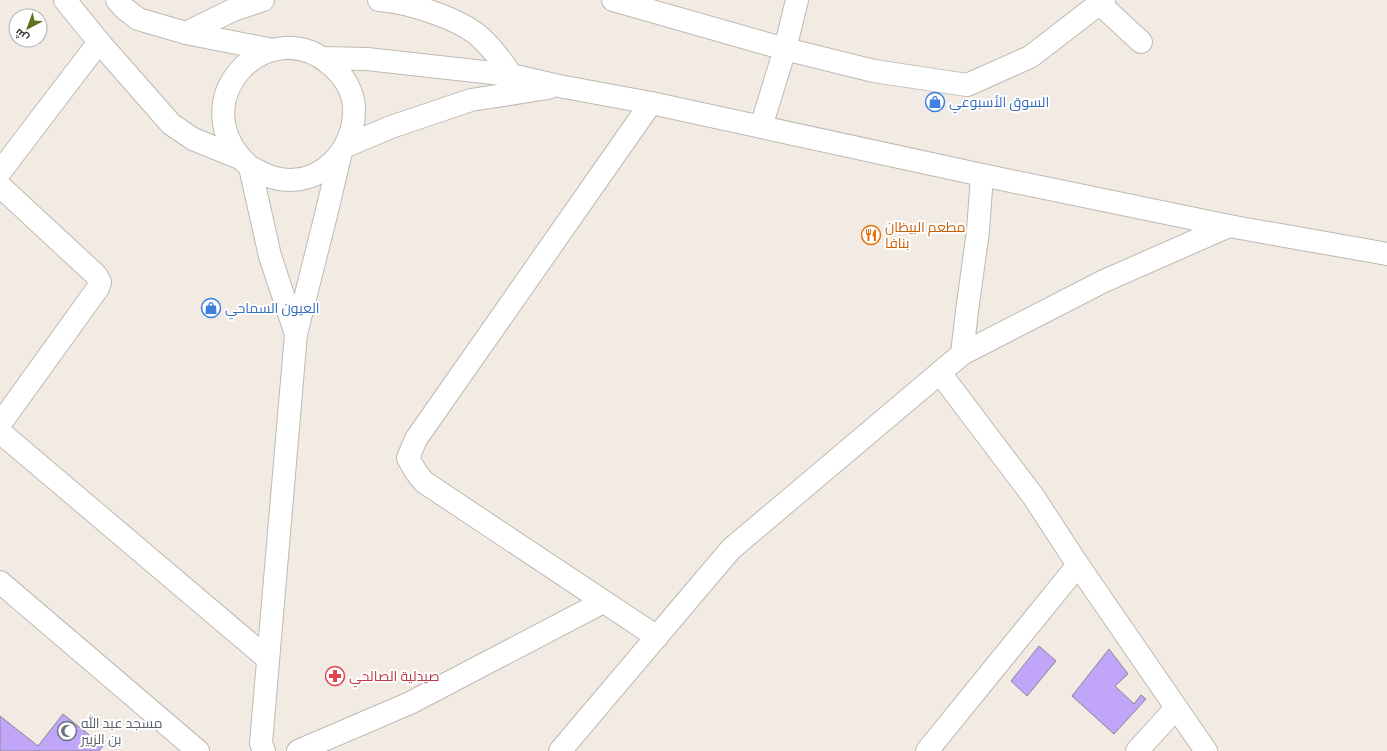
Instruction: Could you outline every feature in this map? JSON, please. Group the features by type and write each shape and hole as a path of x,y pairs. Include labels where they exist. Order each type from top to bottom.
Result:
{"street":[{"path":"65,0 99,42 171,124 193,139 245,162 270,176 290,180 304,178 317,173 329,166 343,151 390,127 465,102 559,86"},
{"path":"116,0 138,19 186,33 273,50"},
{"path":"186,33 233,10 263,0"},
{"path":"379,0 427,11 452,20 479,36 498,55 511,75"},
{"path":"613,0 785,49 874,71 967,85 1030,57 1102,2 1141,42"},
{"path":"761,127 785,49 797,0"},
{"path":"0,172 99,42"},
{"path":"261,748 296,334 343,151 353,128 354,108 349,88 339,71 324,58 308,51 291,48 273,50 256,57 240,69 230,85 224,104 224,123 229,141 245,162 270,256 296,334"},
{"path":"324,58 367,59 511,75 559,86 652,103 982,175 1229,226 1387,254"},
{"path":"652,103 416,439 408,458 424,482 656,637"},
{"path":"962,354 966,311 978,231 982,175"},
{"path":"0,186 96,275 100,282 98,288 0,424"},
{"path":"560,751 731,549 962,354 1104,281 1229,226"},
{"path":"940,373 1033,496 1078,565 1144,658 1206,751"},
{"path":"0,432 268,659"},
{"path":"927,751 1078,565"},
{"path":"0,582 198,751"},
{"path":"298,751 410,703 603,602"},
{"path":"1137,751 1176,708"}],"building":[{"path":"1039,646 1056,661 1027,696 1011,681"},
{"path":"1109,649 1128,674 1115,686 1134,704 1141,695 1146,699 1114,734 1072,696"},
{"name":"مسجد عبد الله بن الزبير","path":"63,714 103,746 99,751 0,751 0,716 38,746"}],"place":[{"name":"السوق الأسبوعي","path":"935,102"},
{"name":"مطعم البيظان بنافا","path":"871,235"},
{"name":"العيون السماحي","path":"211,308"},
{"name":"صيدلية الصالحي","path":"335,676"},
{"name":"مسجد عبد الله بن الزبير","path":"67,731"}]}
